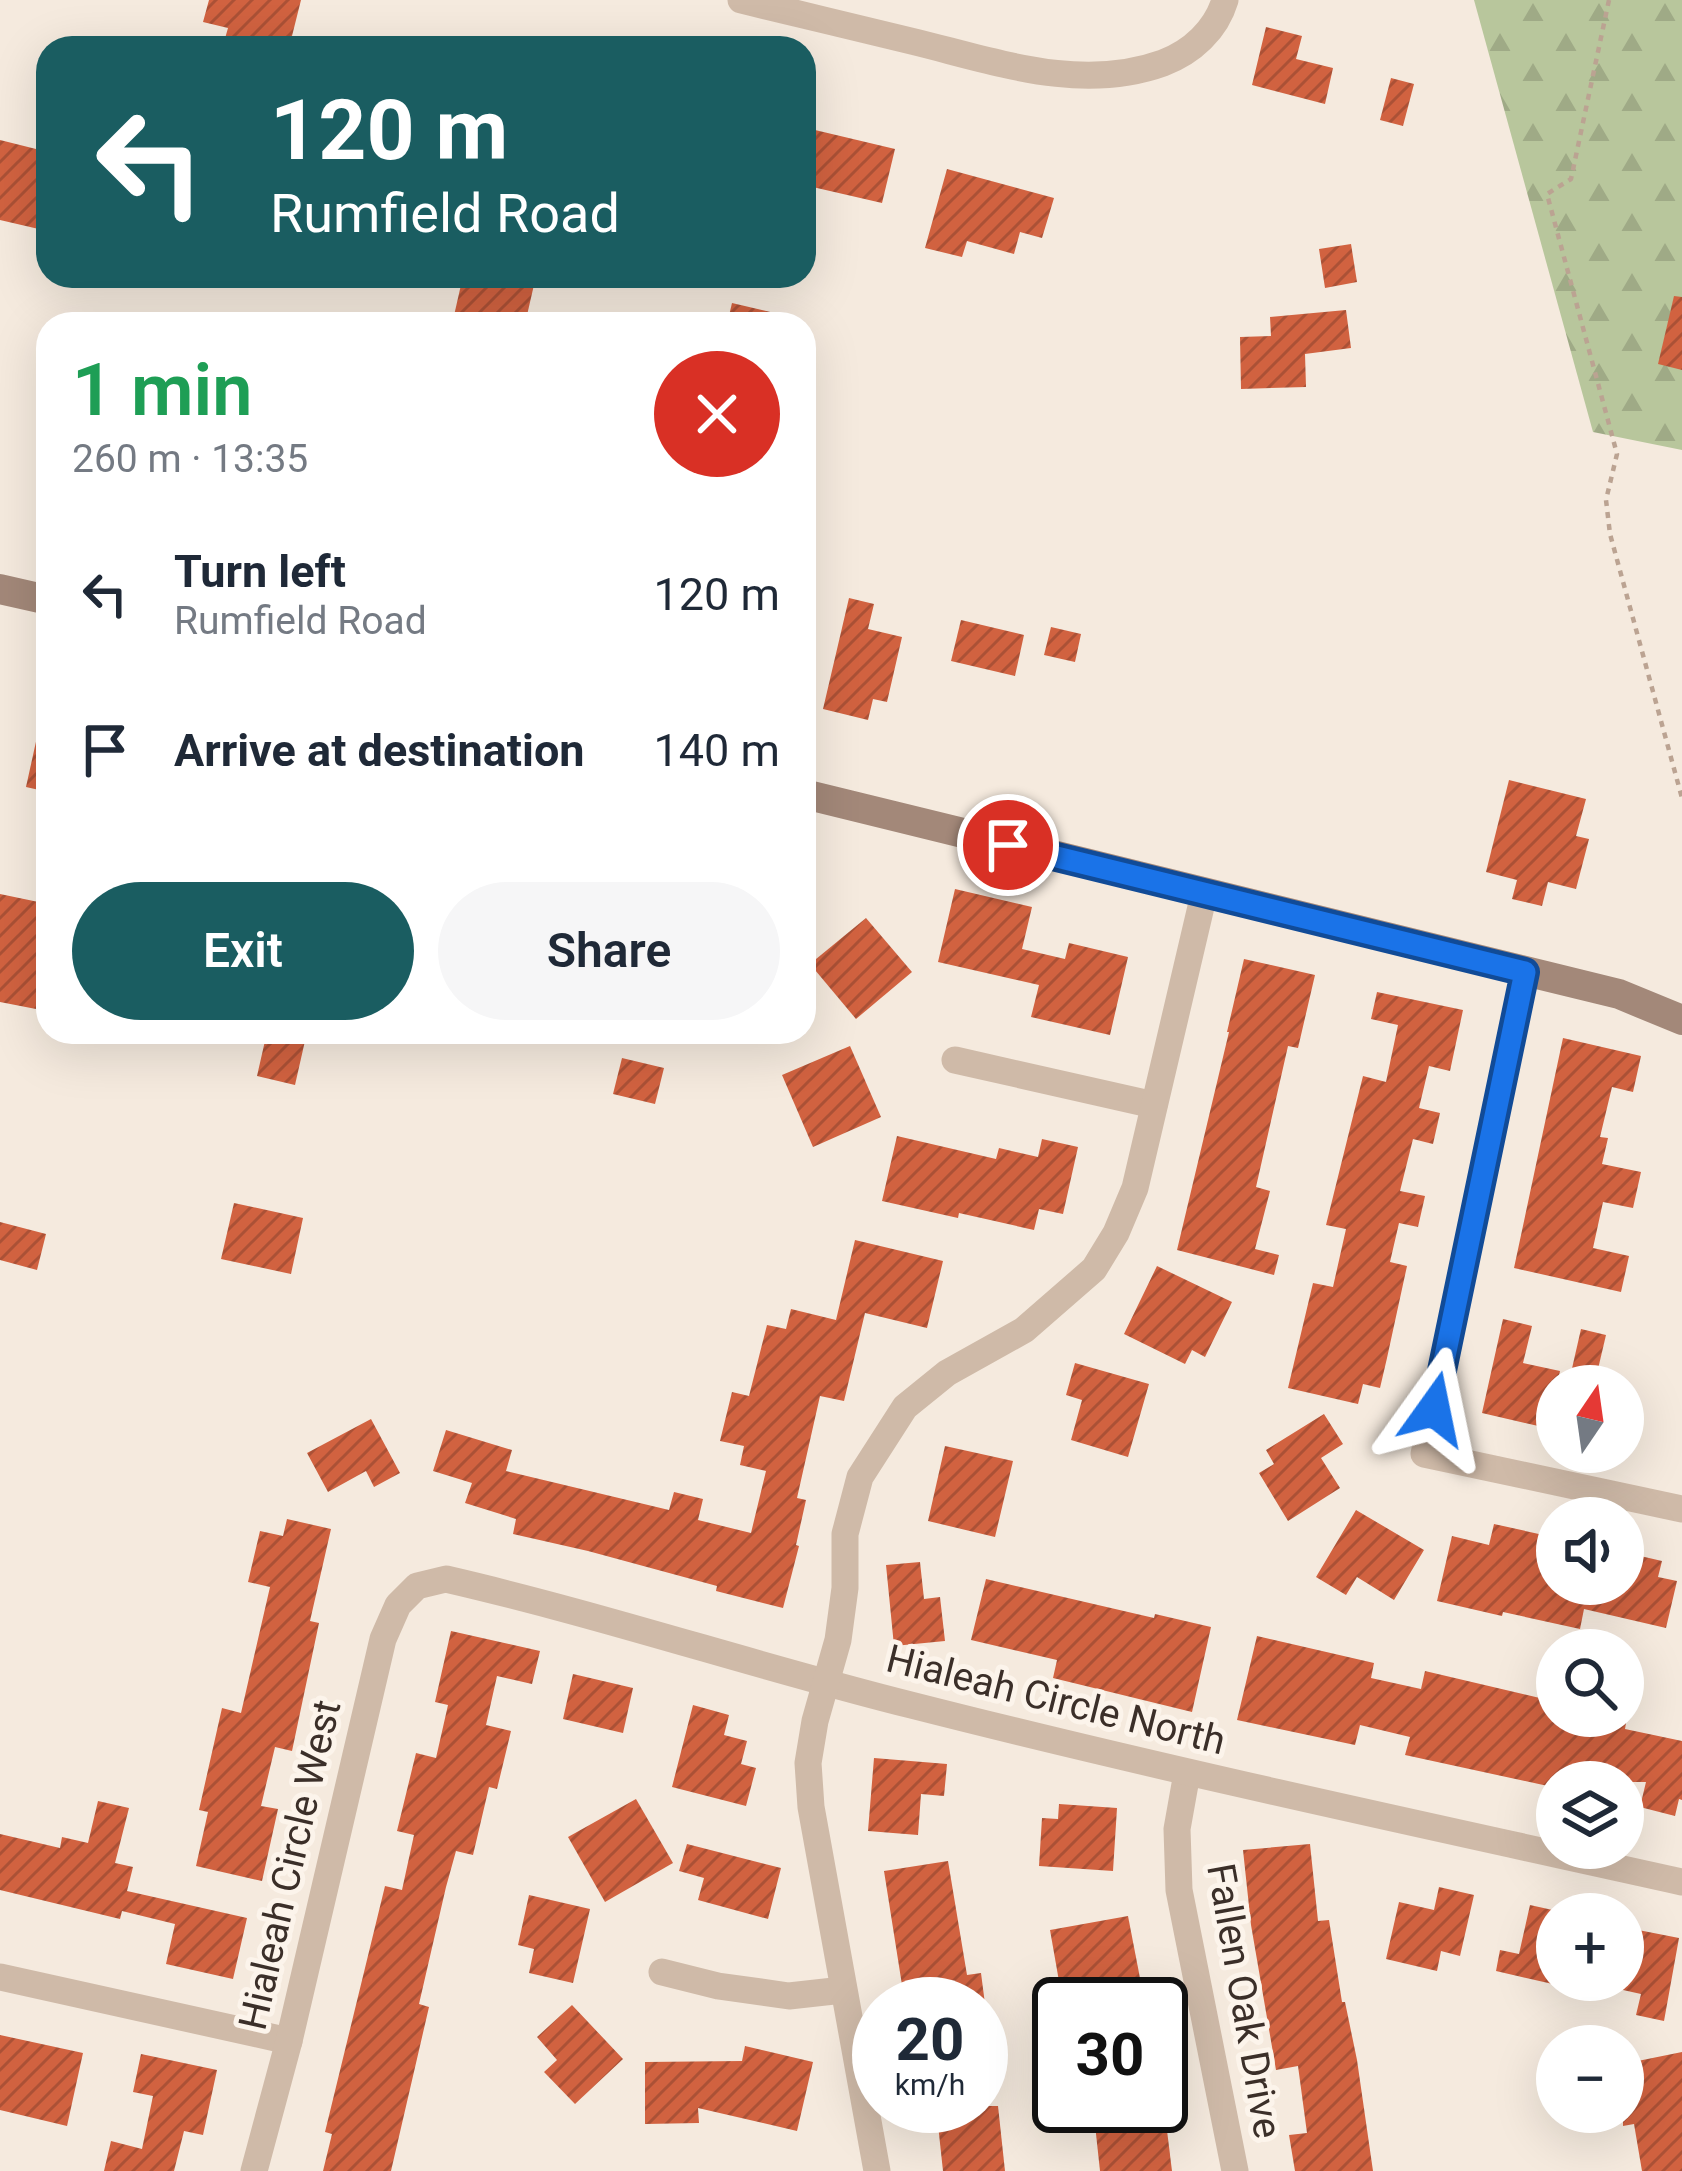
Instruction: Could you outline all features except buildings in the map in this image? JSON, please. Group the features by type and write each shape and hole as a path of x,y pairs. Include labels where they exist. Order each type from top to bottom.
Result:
{"main road":[{"path":"0,589 36,597"},
{"path":"816,797 1618,994 1682,1020"}],"street":[{"path":"741,0 1042,72 1094,77 1139,72 1179,57 1197,46 1225,0"},
{"path":"877,2171 811,1807 808,1762 838,1640 845,1534 860,1477 905,1407 946,1373 1024,1330 1094,1269 1116,1233 1135,1188 1204,894"},
{"path":"1525,972 1424,1454 1682,1509"},
{"path":"955,1060 1154,1105"},
{"name":"Hialeah Circle North","path":"417,1586 446,1579 490,1589 826,1684 1186,1773 1682,1882"},
{"name":"Hialeah Circle West","path":"254,2171 383,1639 398,1605 417,1586"},
{"name":"Fallen Oak Drive","path":"1186,1773 1177,1829 1179,1890 1235,2171"},
{"path":"662,1972 789,1996 843,1990"},
{"path":"0,1978 289,2041"}],"path":[{"path":"1609,0 1571,179 1546,194 1617,454 1606,500 1610,534 1682,798"}],"green space":[{"path":"1474,0 1682,0 1682,450 1593,432"}],"route":[{"path":"1008,845 1525,972 1434,1409"}]}
